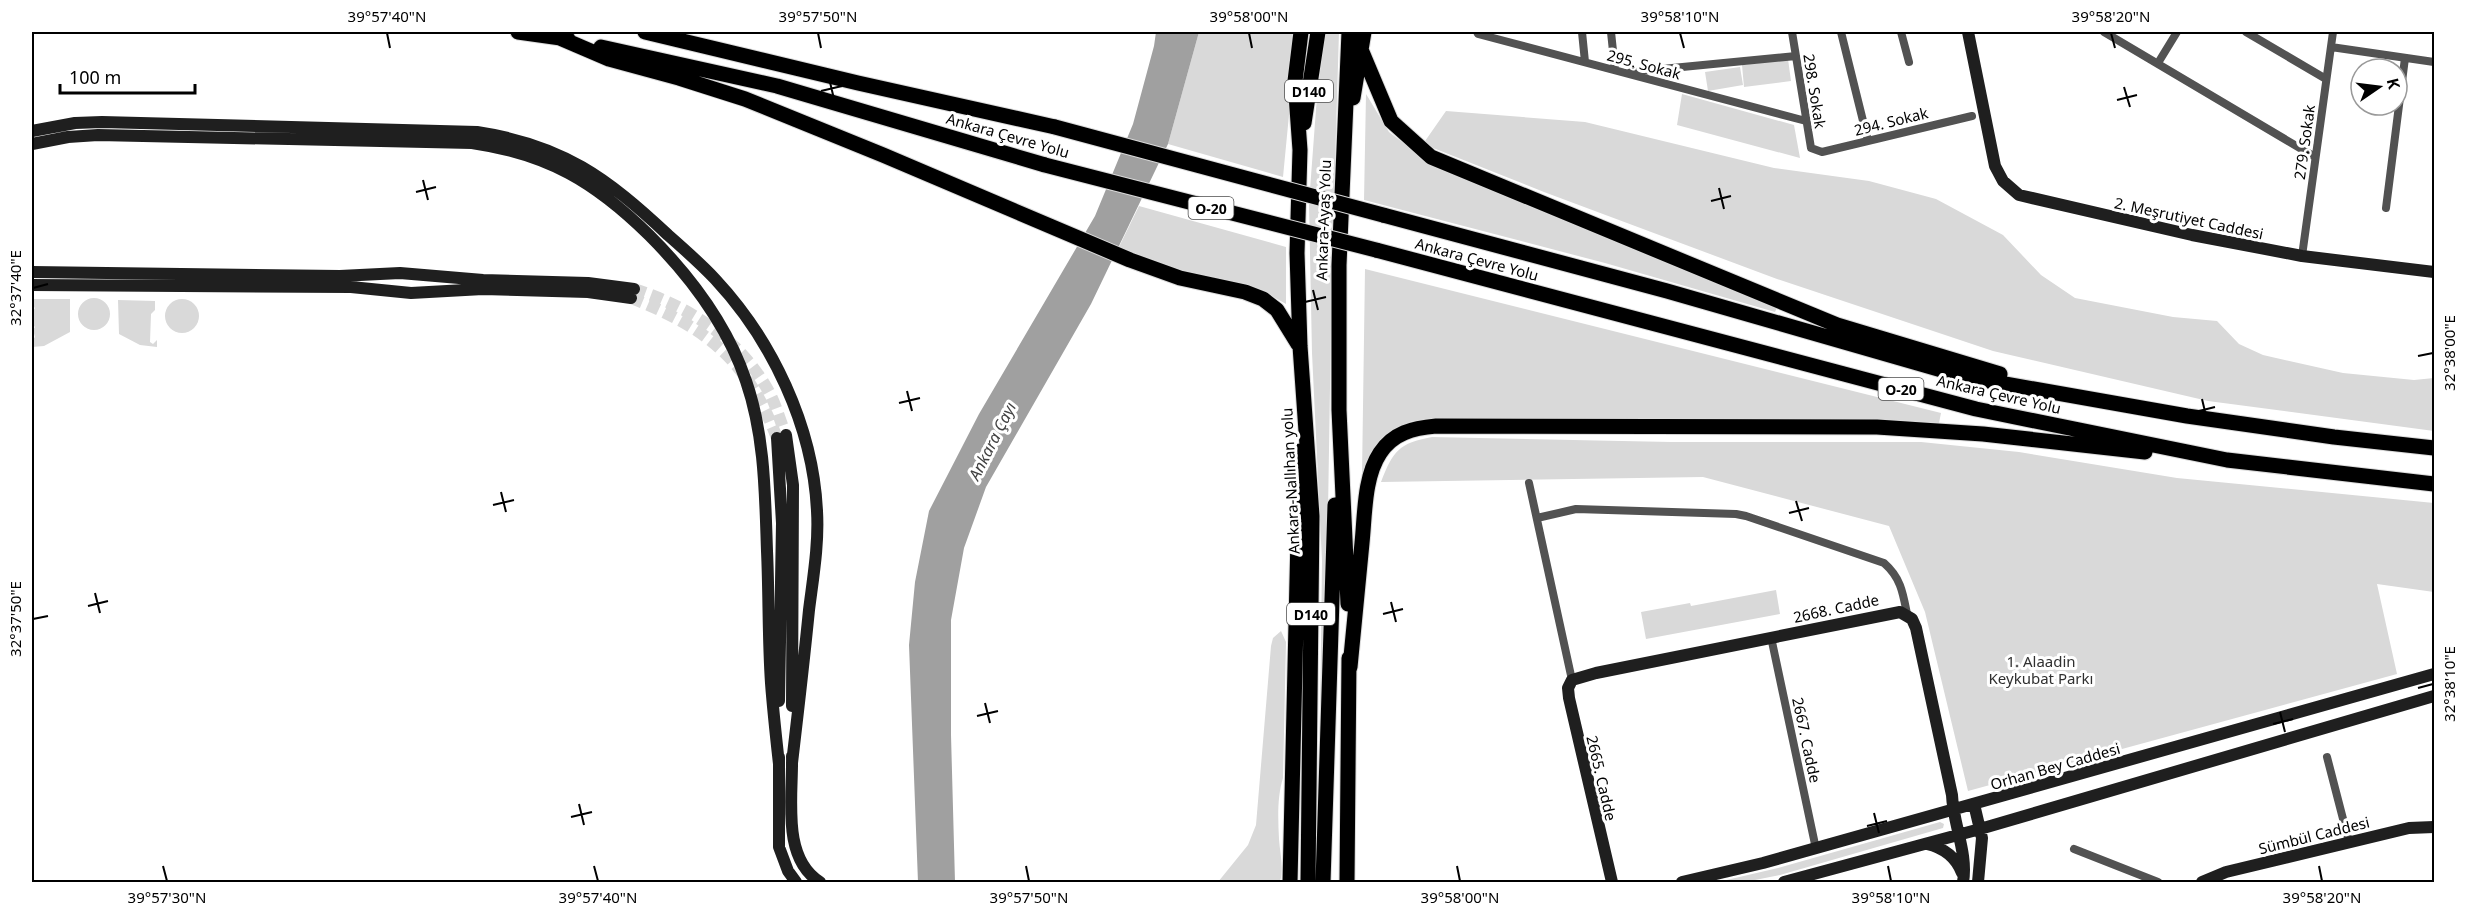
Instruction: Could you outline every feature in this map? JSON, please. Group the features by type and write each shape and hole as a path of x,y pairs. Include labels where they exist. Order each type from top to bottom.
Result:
{"highway":[{"name":"Ankara Çevre Yolu","path":"518,32 560,38 777,86 1046,165 1976,409 2227,460 2434,484"},
{"name":"Ankara Çevre Yolu","path":"645,32 1055,127 1667,291 1966,377 2187,416 2334,437 2434,448"},
{"path":"1300,150 1295,81 1301,32"},
{"name":"Ankara-Ayaş Yolu","path":"1300,150 1318,32"},
{"name":"Ankara-Ayaş Yolu","path":"1339,410 1339,264 1349,32"},
{"path":"1342,160 1364,32"},
{"path":"560,38 609,59 745,99 1025,214 1130,260 1180,278 1263,298 1277,310 1300,346"},
{"path":"1362,52 1391,121 1431,157 1458,169 1837,325 1985,371 2187,416"},
{"name":"Ankara-Nallıhan yolu","path":"1300,150 1297,253 1300,346 1312,516 1308,882"},
{"path":"1290,882 1297,504 1303,394"},
{"path":"1339,410 1350,667 1347,882"},
{"name":"D140","path":"1323,882 1339,410"},
{"path":"1350,667 1367,494 1374,464 1395,436 1415,428 1436,426 1877,427 1983,434 2227,460"}],"main road":[{"name":"2. Meşrutiyet Caddesi","path":"1960,32 1978,112 1986,124"},
{"name":"2. Meşrutiyet Caddesi","path":"1968,32 1998,174 2010,189 2019,195 2192,235 2302,256 2434,272"},
{"path":"32,131 75,123 102,122 477,132 536,144 556,152 587,169 620,192 715,279 750,321 779,372 801,427 813,474 817,511 816,552 792,763"},
{"path":"32,144 68,137 98,135 472,143 516,152 558,167 596,188 620,207 668,254 702,294 730,342 752,399 763,460 771,683 779,765"},
{"path":"32,272 340,276 400,273 483,280 588,284 632,294 506,290 398,292 351,287 32,285"},
{"path":"398,292 406,289 408,283 407,278 400,273"},
{"path":"795,882 788,872 779,847 783,523 781,436 793,485 792,843 800,863 820,882"},
{"name":"2668. Cadde","path":"1572,680 1590,674 1891,612 1907,614"},
{"path":"1907,614 1916,628 1952,795 1964,863 1964,880"},
{"name":"Orhan Bey Caddesi","path":"1682,882 1816,849 2434,674"},
{"name":"2665. Cadde","path":"1572,680 1568,688 1569,698 1612,882"},
{"path":"1784,882 1980,829 2434,696"},
{"path":"1974,804 1982,848 1978,882"},
{"name":"Sümbül Caddesi","path":"2202,882 2226,872 2349,842 2409,828 2434,827"},
{"path":"1925,844 1944,850 1953,857 1964,880"}],"street":[{"name":"295. Sokak","path":"1477,32 1806,121"},
{"path":"1582,32 1585,62"},
{"path":"1611,32 1615,70"},
{"name":"298. Sokak","path":"1792,32 1811,148 1816,152"},
{"path":"1841,32 1868,141"},
{"path":"1901,32 1909,63"},
{"path":"2104,32 2315,157"},
{"path":"2158,63 2177,32"},
{"path":"2246,32 2326,79"},
{"name":"279. Sokak","path":"2302,256 2333,32"},
{"path":"2331,47 2398,57"},
{"path":"1625,73 1796,56"},
{"path":"2409,59 2434,62"},
{"name":"294. Sokak","path":"1816,152 1972,116"},
{"path":"2386,208 2398,117"},
{"path":"1529,483 1572,680"},
{"path":"1537,518 1583,509 1746,516 1884,563 1895,573 1901,585 1907,614"},
{"name":"2667. Cadde","path":"1771,637 1816,849"},
{"path":"2327,757 2349,842"},
{"path":"2074,849 2158,882"},
{"path":"795,882 806,870"}],"green space":[{"path":"1199,32 1297,32 1283,177 1168,144"},
{"path":"1325,32 1339,32 1332,264 1322,882 1318,882 1322,561 1312,353 1309,203 1317,96"},
{"path":"1788,59 1791,81 1744,87 1742,65"},
{"path":"1740,67 1743,85 1708,91 1705,72"},
{"path":"1366,94 1389,132 1418,154 1779,303 1775,312 1605,263 1364,200"},
{"path":"1682,94 1794,125 1800,158 1677,125"},
{"path":"1446,111 1585,122 1774,168 1869,181 1936,199 2003,235 2041,275 2075,298 2173,317 2217,321 2239,344 2263,355 2343,373 2414,380 2434,378 2434,431 2208,401 1993,351 1777,279 1423,144"},
{"path":"1139,206 1286,247 1286,304 1263,291 1238,283 1191,274 1118,249"},
{"path":"1365,269 1941,413 1939,423 1845,420 1412,421 1395,431 1365,475 1362,475"},
{"path":"94,298 105,303 110,314 105,325 94,330 83,325 78,314 83,303"},
{"path":"33,299 70,299 70,332 44,346 32,347 35,337 33,330 35,327 32,324 34,318 32,312 35,308 32,305"},
{"path":"182,299 194,304 199,316 194,328 182,333 170,328 165,316 170,304"},
{"path":"118,300 155,301 155,310 151,314 150,342 153,344 157,340 157,347 140,345 119,334"},
{"name":"1. Alaadin Keykubat Parkı","path":"1432,437 1671,442 1921,442 2019,452 2177,478 2434,503 2434,592 2377,584 2397,674 1968,791 1925,612 1889,526 1703,477 1381,482 1389,463 1399,450 1412,442"},
{"path":"1776,590 1780,614 1646,639 1641,612 1690,603 1691,606"},
{"path":"1281,631 1286,642 1283,778 1278,808 1282,866 1280,882 1218,882 1248,845 1256,825 1271,646 1273,638"},
{"path":"1940,822 1944,824 1943,828 1780,875 1745,882 1718,882 1778,868"}],"water":[{"name":"Ankara Çayı","path":"1156,32 1199,32 1168,144 1091,304 986,487 964,548 951,620 955,882 918,882 909,645 915,582 929,511 979,414 1095,216 1133,124"}],"tunnel":[{"path":"634,289 655,296 694,316 712,327 744,356 769,392 786,435"},
{"path":"631,298 682,322 722,350 752,387 777,438"}]}
